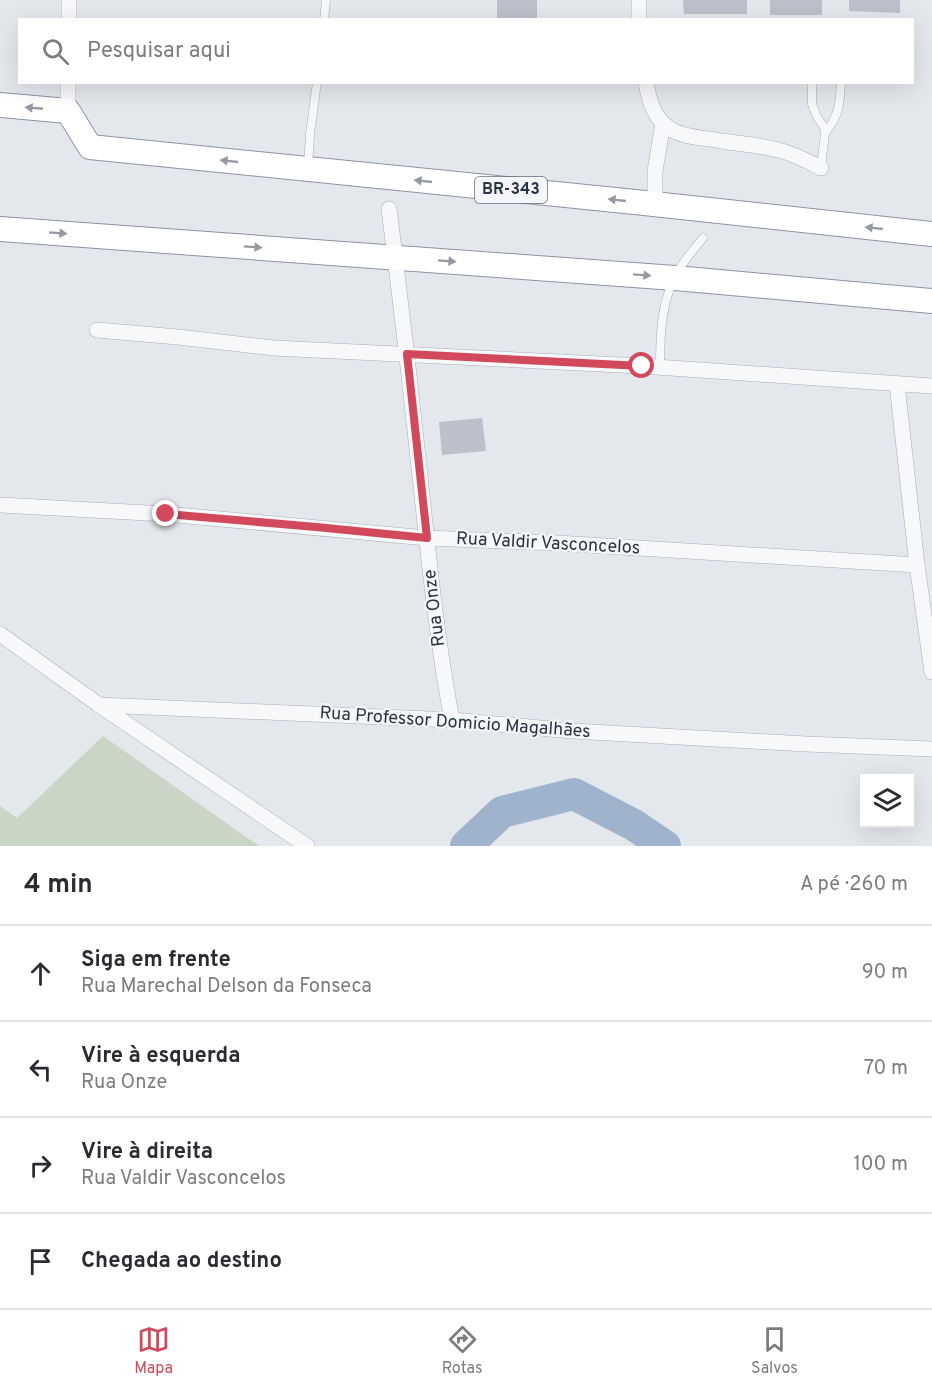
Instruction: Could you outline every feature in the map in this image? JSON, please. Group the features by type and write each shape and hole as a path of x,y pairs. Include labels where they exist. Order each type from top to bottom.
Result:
{"highway":[{"path":"0,105 68,111"},
{"name":"BR-343","path":"68,111 90,147 932,234"},
{"path":"0,229 675,278 932,301"}],"street":[{"path":"69,0 69,18"},
{"path":"639,0 639,18"},
{"path":"68,84 68,111"},
{"path":"646,84 654,112 673,131 780,150 821,168"},
{"path":"655,204 655,171 663,123"},
{"name":"Rua Onze","path":"389,209 443,674 452,720"},
{"path":"97,330 274,348 660,367 932,386"},
{"path":"897,384 916,565 932,672"},
{"name":"Rua Valdir Vasconcelos","path":"0,506 166,514 427,538 557,543 916,565"},
{"path":"0,634 99,705 307,846"},
{"name":"Rua Professor Domicio Magalhães","path":"99,705 452,720 573,731 932,749"}],"lane":[{"path":"324,18 326,0"},
{"path":"308,169 317,84"},
{"path":"812,84 812,104 825,133 821,168"},
{"path":"825,133 836,117 841,84"},
{"path":"660,367 660,335 668,291 680,268 703,238"}],"green space":[{"path":"103,736 259,846 0,846 0,806 17,818"}],"building":[{"path":"497,0 537,0 537,18 497,18"},
{"path":"683,0 747,0 747,14 684,14"},
{"path":"770,0 822,0 822,15 770,15"},
{"path":"849,0 900,0 900,13 849,11"},
{"path":"482,418 486,451 442,455 439,422"}],"waterway":[{"path":"466,846 502,812 574,794 634,825 665,846"}],"route":[{"path":"166,514 427,538 407,354 642,366"}]}
